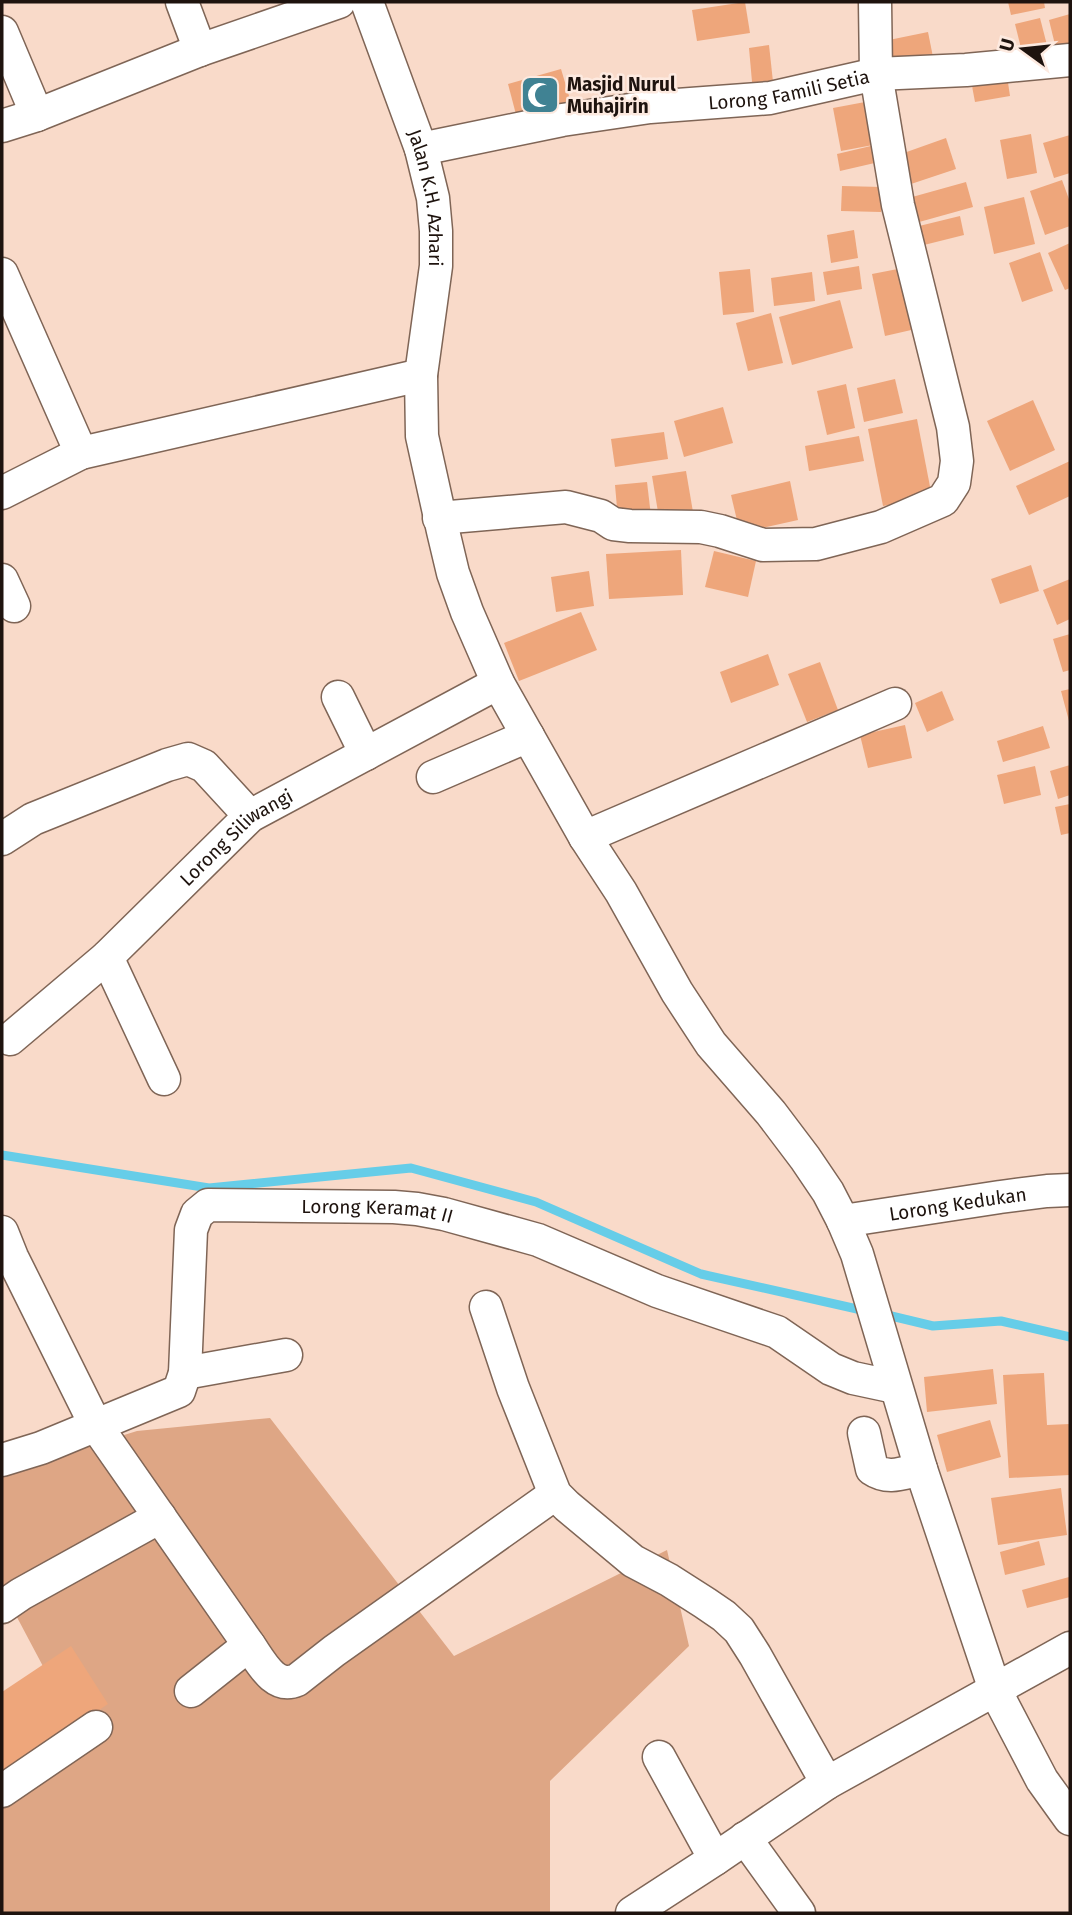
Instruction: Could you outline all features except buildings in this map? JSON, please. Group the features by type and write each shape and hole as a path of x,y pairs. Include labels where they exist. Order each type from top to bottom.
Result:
{"street":[{"path":"182,2 200,50"},
{"path":"2,126 37,115 200,50 339,2"},
{"name":"Jalan K.H. Azhari","path":"367,2 421,149 433,198 436,266 421,389 422,436 453,573 467,612 498,683 677,992 711,1044 771,1113 805,1158 844,1221 857,1254 921,1469 995,1690 1037,1771 1070,1819"},
{"name":"Lorong Famili Setia","path":"421,149 562,120 650,107 771,98 876,74 876,2"},
{"path":"2,32 37,115"},
{"path":"439,517 566,507 601,516 613,524 701,527 762,545 816,544 881,527 943,500 954,483 957,461 953,427 898,205 876,74 967,70 1070,60"},
{"path":"2,274 81,453"},
{"path":"2,493 81,453 421,389"},
{"name":"Lorong Siliwangi","path":"10,1039 107,957 250,816 498,683"},
{"path":"338,697 366,754"},
{"path":"585,836 895,704"},
{"path":"433,777 528,736"},
{"path":"2,839 33,819 188,758 204,766 250,816"},
{"path":"107,957 164,1079"},
{"name":"Lorong Kedukan","path":"844,1221 1000,1197 1070,1190"},
{"name":"Lorong Keramat II","path":"185,1373 191,1230 197,1214 202,1209 208,1205 394,1207 444,1214 538,1240 657,1291 777,1332 831,1369 853,1378 895,1387"},
{"path":"2,1232 95,1424 249,1645 278,1681 298,1681 334,1651 555,1494"},
{"path":"486,1307 513,1388 555,1494 633,1561 687,1591 724,1616 739,1630 827,1783"},
{"path":"2,1461 41,1448 176,1392 181,1388 185,1373 286,1355"},
{"path":"864,1433 872,1469 882,1475 898,1475 921,1469"},
{"path":"2,1607 160,1517"},
{"path":"191,1691 249,1645"},
{"path":"632,1913 827,1783 1070,1648"},
{"path":"2,1791 96,1727"},
{"path":"659,1757 715,1860"},
{"path":"745,1838 799,1913"}],"shaded area":[{"path":"270,1418 454,1656 667,1550 689,1646 550,1781 550,1913 2,1913 2,1787 80,1736 2,1589 2,1473 137,1431"}],"waterway":[{"path":"2,1155 209,1188 411,1168 536,1202 701,1274 866,1311"},
{"path":"883,1314 933,1326 1001,1321 1070,1337"}],"place":[{"name":"Masjid Nurul Muhajirin","path":"540,95"}]}
